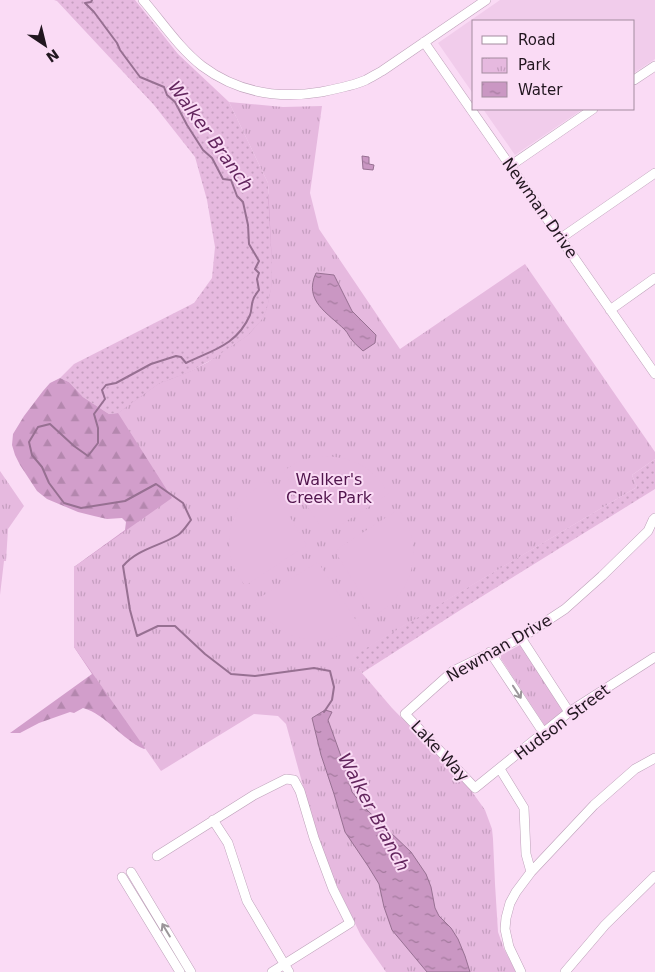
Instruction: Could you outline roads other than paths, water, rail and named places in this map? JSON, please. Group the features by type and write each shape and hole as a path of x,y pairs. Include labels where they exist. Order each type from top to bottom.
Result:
{"street":[{"path":"144,0 185,50 201,65 226,81 256,92 288,95 301,95 349,86 365,80 382,71 486,0"},
{"name":"Newman Drive","path":"424,42 655,374"},
{"path":"635,79 655,66"},
{"path":"510,166 592,110"},
{"path":"561,238 655,173"},
{"path":"610,310 655,278"},
{"name":"Newman Drive","path":"405,714 453,671 521,638 565,609 648,531 652,520 655,518"},
{"path":"648,531 655,540"},
{"path":"521,638 569,712"},
{"path":"490,652 543,732"},
{"name":"Hudson Street","path":"475,788 569,712 654,657"},
{"name":"Lake Way","path":"405,714 475,788"},
{"path":"521,972 508,947 505,929 510,903 516,892 531,872 594,805 635,769 655,758"},
{"path":"500,769 524,808 526,854 531,872"},
{"path":"157,856 254,795 286,779 294,780 300,791 314,838 333,889 350,923 287,968 272,972"},
{"path":"213,820 228,843 247,901 287,968"},
{"path":"131,872 191,972"},
{"path":"565,972 605,925 655,876"},
{"path":"122,877 180,972"}],"water":[{"path":"362,156 369,157 369,164 374,165 373,170 363,169"},
{"path":"316,273 334,275 352,311 376,335 375,343 363,351 345,330 319,306 313,291"},
{"path":"325,710 332,712 328,720 352,792 366,809 411,852 426,874 431,887 435,908 439,916 451,928 458,939 470,972 427,972 392,930 379,884 345,832 321,755 312,718"}],"waterway":[{"name":"Walker Branch","path":"92,0 85,3 94,12 140,77 164,87 167,95 175,102 203,150 212,158 223,179 231,180 237,196 243,202 248,225 249,244 259,261 255,269 259,273 257,279 259,290 253,299 250,315 245,325 231,340 215,350 186,363 181,357 176,356 151,364 116,383 106,385 102,390 105,399 94,414 98,428 98,443 88,456 50,424 38,427 29,442 32,455 42,467 49,483 64,503 81,508 125,501 156,484 183,503 191,520 182,532 135,556 123,566 130,610 137,636 158,626 175,626 205,654 231,674 255,676 314,668 330,671 334,687 332,700 324,712"}],"park label":[{"name":"Walker's Creek Park","path":"329,488"}]}
